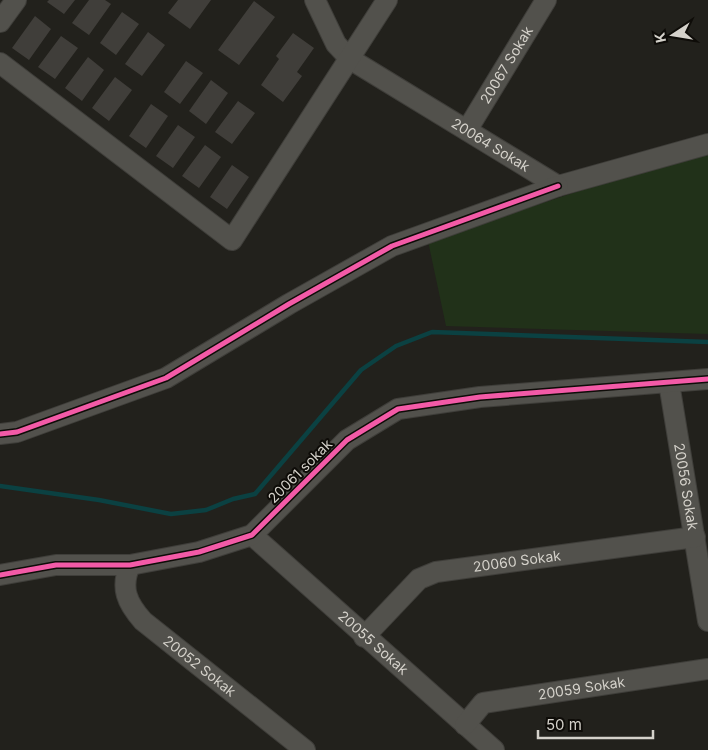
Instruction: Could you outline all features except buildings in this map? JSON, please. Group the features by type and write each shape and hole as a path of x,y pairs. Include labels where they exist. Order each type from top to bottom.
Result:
{"street":[{"path":"0,22 16,0"},
{"name":"20064 Sokak","path":"315,0 336,44 350,59 558,186"},
{"path":"0,63 232,240 387,0"},
{"name":"20067 Sokak","path":"467,130 546,0"},
{"path":"0,434 17,432 166,378 289,304 392,246 558,186 708,144"},
{"name":"20061 sokak","path":"0,575 56,564 130,565 199,552 252,535 347,440 398,409 480,397 708,379"},
{"name":"20056 Sokak","path":"669,383 708,621"},
{"name":"20055 Sokak","path":"252,535 364,637 494,750"},
{"name":"20060 Sokak","path":"364,637 419,579 436,572 694,537"},
{"name":"20052 Sokak","path":"130,565 124,578 129,606 143,621 305,750"},
{"name":"20059 Sokak","path":"465,725 483,703 708,669"}],"green space":[{"path":"708,154 708,334 446,326 428,241 658,165"}],"waterway":[{"path":"0,486 99,500 171,514 206,510 233,499 255,494 361,370 396,346 432,332 708,342"}],"cycle path":[{"path":"0,434 17,432 166,378 289,304 392,246 558,186"},
{"path":"0,575 56,565 130,565 199,552 252,535 347,440 398,409 480,397 708,379"}]}
